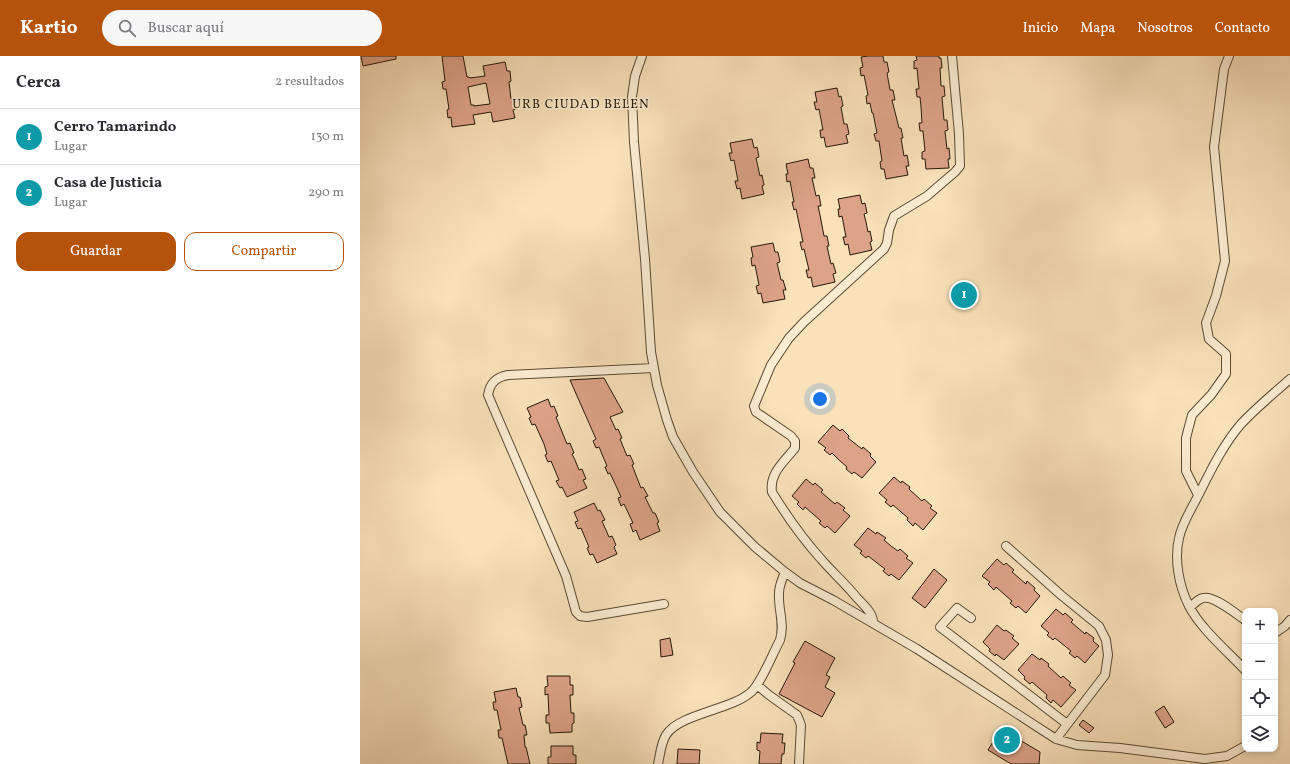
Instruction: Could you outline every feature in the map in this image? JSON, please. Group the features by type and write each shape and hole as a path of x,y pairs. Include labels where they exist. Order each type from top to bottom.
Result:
{"street":[{"path":"642,56 633,87 634,142 654,368 661,402 673,437 693,472 720,512 755,547 800,583 917,649 1056,739 1077,745 1120,748 1205,759 1228,756 1242,748"},
{"path":"873,623 873,619 864,606 811,547 772,492 771,484 773,476 795,448 796,443 791,436 756,412 754,406 771,365 788,338 884,249 894,216 927,196 960,166 959,134 952,56"},
{"path":"1198,495 1186,471 1186,438 1192,415 1211,396 1226,374 1226,354 1209,339 1206,322 1216,296 1225,261 1214,147 1224,69 1229,56"},
{"path":"654,368 508,375 500,377 493,382 488,395 566,576 576,612 580,616 587,617 664,604"},
{"path":"1242,667 1203,625 1190,607 1180,581 1178,552 1179,538 1198,495 1224,448 1250,415 1290,378"},
{"path":"1006,546 1099,626 1105,637 1108,655 1106,675 1056,739"},
{"path":"658,764 665,736 673,728 684,721 745,697 753,691 782,634 783,626 779,593 780,582 785,572"},
{"path":"1190,607 1202,598 1209,598 1222,604 1242,618"},
{"path":"971,618 957,608 940,627 1067,724"},
{"path":"1278,631 1290,620"},
{"path":"757,684 800,718 799,764"}],"building":[{"path":"361,56 396,56 396,59 363,66"},
{"path":"442,56 463,56 467,77 470,78 485,76 483,66 505,62 507,71 510,71 511,81 509,82 511,99 514,99 516,109 513,110 515,118 493,122 491,112 473,115 475,124 452,127 451,117 448,118 447,110 449,109 446,89 443,89 442,82 445,81","holes":["486,83 490,104 471,105 468,87"]},
{"path":"883,56 884,62 887,62 890,90 893,90 895,100 892,100 903,138 901,138 904,156 907,155 909,166 906,166 908,175 886,179 884,169 881,169 880,162 882,161 879,141 876,141 874,134 877,133 873,113 870,103 867,104 866,96 868,95 864,75 861,76 860,68 863,67 861,57"},
{"path":"916,56 939,56 939,58 941,58 941,86 944,86 945,96 942,97 944,120 947,120 948,130 945,131 947,149 949,148 949,168 926,169 925,159 922,159 922,152 925,151 923,131 920,131 919,123 922,123 920,97 917,97 916,89 919,89 917,68 914,69 914,61 917,60"},
{"path":"837,88 839,97 841,96 843,106 841,107 844,124 847,124 849,134 846,135 848,143 826,147 824,137 821,138 820,130 823,130 819,109 816,110 814,102 817,102 815,92"},
{"path":"752,139 754,148 757,147 759,157 756,158 760,176 762,175 764,194 742,199 740,188 737,189 735,181 738,181 734,160 731,161 729,153 732,153 730,143"},
{"path":"808,159 810,168 813,168 815,178 812,178 816,196 819,195 821,206 818,206 824,236 827,236 829,246 827,246 831,264 833,263 836,273 833,274 835,282 813,287 811,277 808,278 806,270 809,270 804,249 802,250 800,242 803,242 796,209 794,210 792,202 794,202 790,181 787,182 786,174 788,174 786,164"},
{"path":"860,195 862,204 865,203 867,213 864,214 868,232 870,231 872,250 850,255 848,244 845,245 843,237 846,237 842,216 839,217 838,209 840,209 838,199"},
{"path":"773,243 775,252 778,252 780,262 777,263 781,280 783,280 786,290 783,290 785,299 763,303 761,293 758,294 756,286 759,285 755,265 752,266 751,258 753,257 751,247"},
{"path":"604,378 623,412 610,417 616,430 618,429 622,438 620,439 627,456 630,455 634,464 632,465 641,488 643,487 648,496 645,497 659,522 657,523 660,531 640,540 636,530 633,532 630,524 633,523 624,504 621,506 618,498 621,497 610,473 608,474 605,467 607,466 599,447 596,448 593,441 596,439 570,380"},
{"path":"548,399 551,407 554,406 558,416 556,417 567,444 570,443 574,453 572,454 579,470 582,469 586,479 583,480 587,488 567,497 562,487 560,488 556,481 559,480 551,461 548,462 545,455 547,454 544,444 535,424 532,425 529,418 531,417 527,408"},
{"path":"833,425 840,431 842,429 849,436 848,438 862,449 863,447 871,454 870,456 876,462 862,478 854,472 852,474 846,469 847,467 832,453 830,455 824,450 826,448 818,442"},
{"path":"894,477 901,483 902,481 910,487 909,489 922,501 924,499 932,506 930,508 937,513 923,530 915,523 913,526 907,520 908,518 893,505 891,507 885,502 887,500 879,493"},
{"path":"806,479 813,485 815,483 823,490 821,492 835,504 837,502 845,508 843,510 850,516 835,533 827,526 825,528 819,523 821,521 805,507 803,510 797,504 799,502 792,496"},
{"path":"594,503 598,511 600,510 605,520 602,521 609,537 612,536 616,545 614,547 617,554 597,563 593,554 590,555 587,548 589,547 581,528 578,529 575,522 578,521 574,512"},
{"path":"868,528 876,534 877,532 886,538 884,540 898,551 900,549 908,556 906,558 913,563 899,580 891,574 889,576 883,571 885,569 868,556 866,558 860,553 862,551 854,545"},
{"path":"997,559 1004,565 1006,563 1014,570 1012,572 1026,584 1027,581 1035,588 1034,590 1040,596 1026,613 1018,606 1016,608 1010,603 1012,601 996,587 994,590 988,584 990,582 982,576"},
{"path":"934,569 947,580 925,608 912,598"},
{"path":"1056,609 1063,615 1065,613 1073,620 1071,622 1085,634 1086,632 1094,638 1093,641 1099,646 1085,663 1077,656 1075,658 1069,653 1071,651 1055,638 1053,640 1047,635 1049,633 1041,626"},
{"path":"997,625 1004,631 1006,630 1014,636 1012,638 1019,644 1004,660 996,654 995,656 989,651 990,649 983,642"},
{"path":"670,638 673,655 661,657 660,640"},
{"path":"805,641 835,658 826,675 830,677 825,687 835,693 822,717 779,694 795,663 793,662"},
{"path":"1032,654 1049,664 1048,666 1061,678 1063,676 1071,683 1069,685 1076,690 1061,707 1053,700 1051,703 1046,698 1047,695 1032,682 1030,684 1024,679 1025,677 1018,670"},
{"path":"547,676 570,676 570,685 573,685 573,695 570,695 571,713 574,713 572,732 550,733 549,723 546,723 546,715 549,715 548,694 545,695 545,687 548,686"},
{"path":"516,688 522,707 519,708 527,735 524,735 525,747 530,764 508,764 502,738 499,738 498,730 501,730 497,710 494,710 493,702 496,702 494,692"},
{"path":"1164,706 1174,722 1165,728 1155,712"},
{"path":"1083,720 1094,728 1089,733 1079,725"},
{"path":"1001,729 1040,752 1039,764 1011,764 988,750"},
{"path":"761,733 783,734 782,743 785,743 781,764 759,764 760,751 757,750 757,742 760,743"},
{"path":"551,746 573,746 573,755 576,755 576,764 548,764 548,757 551,757"},
{"path":"678,749 700,750 699,764 677,764"}],"place":[{"name":"Cerro Tamarindo","path":"964,295"},
{"name":"Casa de Justicia","path":"1007,740"}],"district":[{"name":"URB CIUDAD BELEN","path":"581,105"}]}
